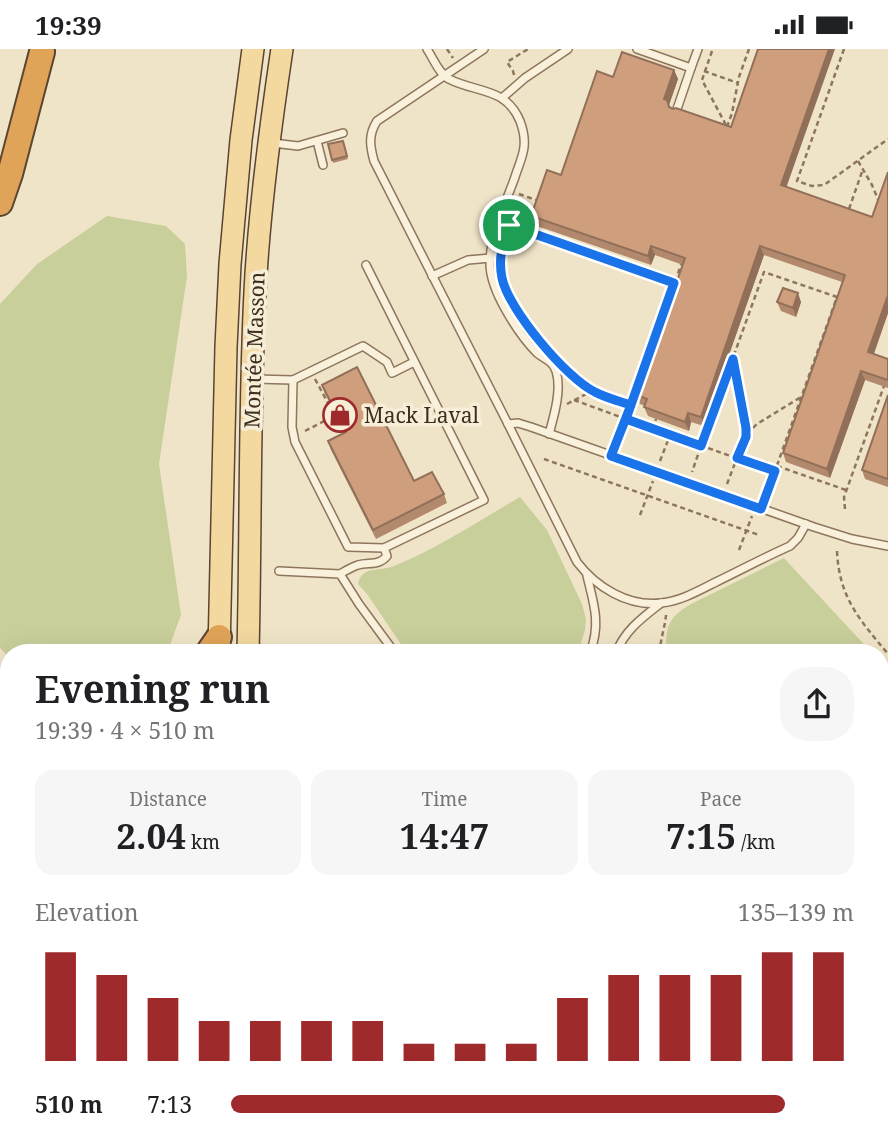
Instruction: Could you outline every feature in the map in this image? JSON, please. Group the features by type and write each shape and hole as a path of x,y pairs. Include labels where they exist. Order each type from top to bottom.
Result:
{"highway":[{"path":"0,149 42,51"},
{"path":"0,203 42,51"}],"main road":[{"name":"Montée Masson","path":"215,644 223,507 230,264 241,140 253,49"},
{"name":"Montée Masson","path":"248,644 256,281 269,142 282,49"}],"lane":[{"path":"427,49 444,75 502,98 516,112 523,129 522,159 495,232 491,270 500,300 538,354 548,359 555,367 556,405 549,434"},
{"path":"484,49 377,121 370,143 374,161 574,557 587,575 617,595 644,603 661,603 689,596 789,546 798,538 806,524"},
{"path":"502,98 525,78 568,49"},
{"path":"636,49 691,68"},
{"path":"676,112 698,49"},
{"path":"269,142 298,146 343,133"},
{"path":"317,141 323,165"},
{"path":"432,277 468,260 491,258"},
{"path":"293,380 292,427 295,442 348,547 384,548 484,499 366,265"},
{"path":"252,379 293,380 363,346 387,362 393,373 414,362"},
{"path":"508,424 522,424 761,509 852,539 888,547"},
{"path":"279,571 340,574 358,565 385,560 387,556 384,548"},
{"path":"340,574 388,644"},
{"path":"587,575 597,615 593,644"},
{"path":"620,644 632,627 661,603"}],"path":[{"path":"447,49 453,58"},
{"path":"513,76 508,62 528,49"},
{"path":"712,51 702,80 727,127 749,49"},
{"path":"794,189 844,49"},
{"path":"705,71 738,83"},
{"path":"797,181 817,187 830,181 888,139"},
{"path":"858,161 880,205"},
{"path":"846,216 863,169"},
{"path":"519,194 542,202"},
{"path":"504,238 509,225 674,283"},
{"path":"611,456 682,262"},
{"path":"688,483 766,268 760,266"},
{"path":"764,272 837,297"},
{"path":"761,509 838,294 844,297"},
{"path":"733,359 746,437"},
{"path":"566,370 592,390 631,405"},
{"path":"299,434 336,416 311,371"},
{"path":"845,509 844,497 884,386"},
{"path":"566,404 592,390"},
{"path":"723,495 751,428 801,397"},
{"path":"574,400 775,471"},
{"path":"653,429 656,419"},
{"path":"674,436 678,427"},
{"path":"544,460 759,535"},
{"path":"777,466 847,490"},
{"path":"806,476 808,470"},
{"path":"640,515 650,488"},
{"path":"739,550 749,522"},
{"path":"837,551 841,579 849,604 880,644"},
{"path":"661,644 666,615"}],"green space":[{"path":"107,216 166,226 185,244 187,276 159,464 181,615 170,644 0,644 0,304 37,264"},
{"path":"520,497 547,530 582,604 586,619 581,644 401,644 358,584 360,578 372,570 394,566 458,534"},
{"path":"784,558 864,644 666,644 667,629 673,618 691,604"}],"building":[{"path":"758,49 829,49 781,185 872,217 888,172 888,295 868,352 888,359 888,380 861,371 827,469 783,453 845,275 760,246 701,417 688,413 685,422 644,407 647,399 637,395 685,258 651,246 648,256 531,216 547,170 561,175 597,71 613,77 622,52 674,70 664,99 669,107 731,127"},
{"path":"343,141 347,156 332,160 328,144"},
{"path":"783,288 798,293 793,308 777,302"},
{"path":"357,367 414,481 432,472 444,494 373,530 328,441 346,432 322,385"},
{"path":"888,395 888,479 862,470"}],"place":[{"name":"Mack Laval","path":"340,415"}],"route":[{"path":"509,225 501,250 500,265 503,285 511,301 566,370 594,392 631,405 611,456 761,509 775,471 737,458 746,437 746,428 733,359 701,446 626,419 674,283 509,225"}]}
